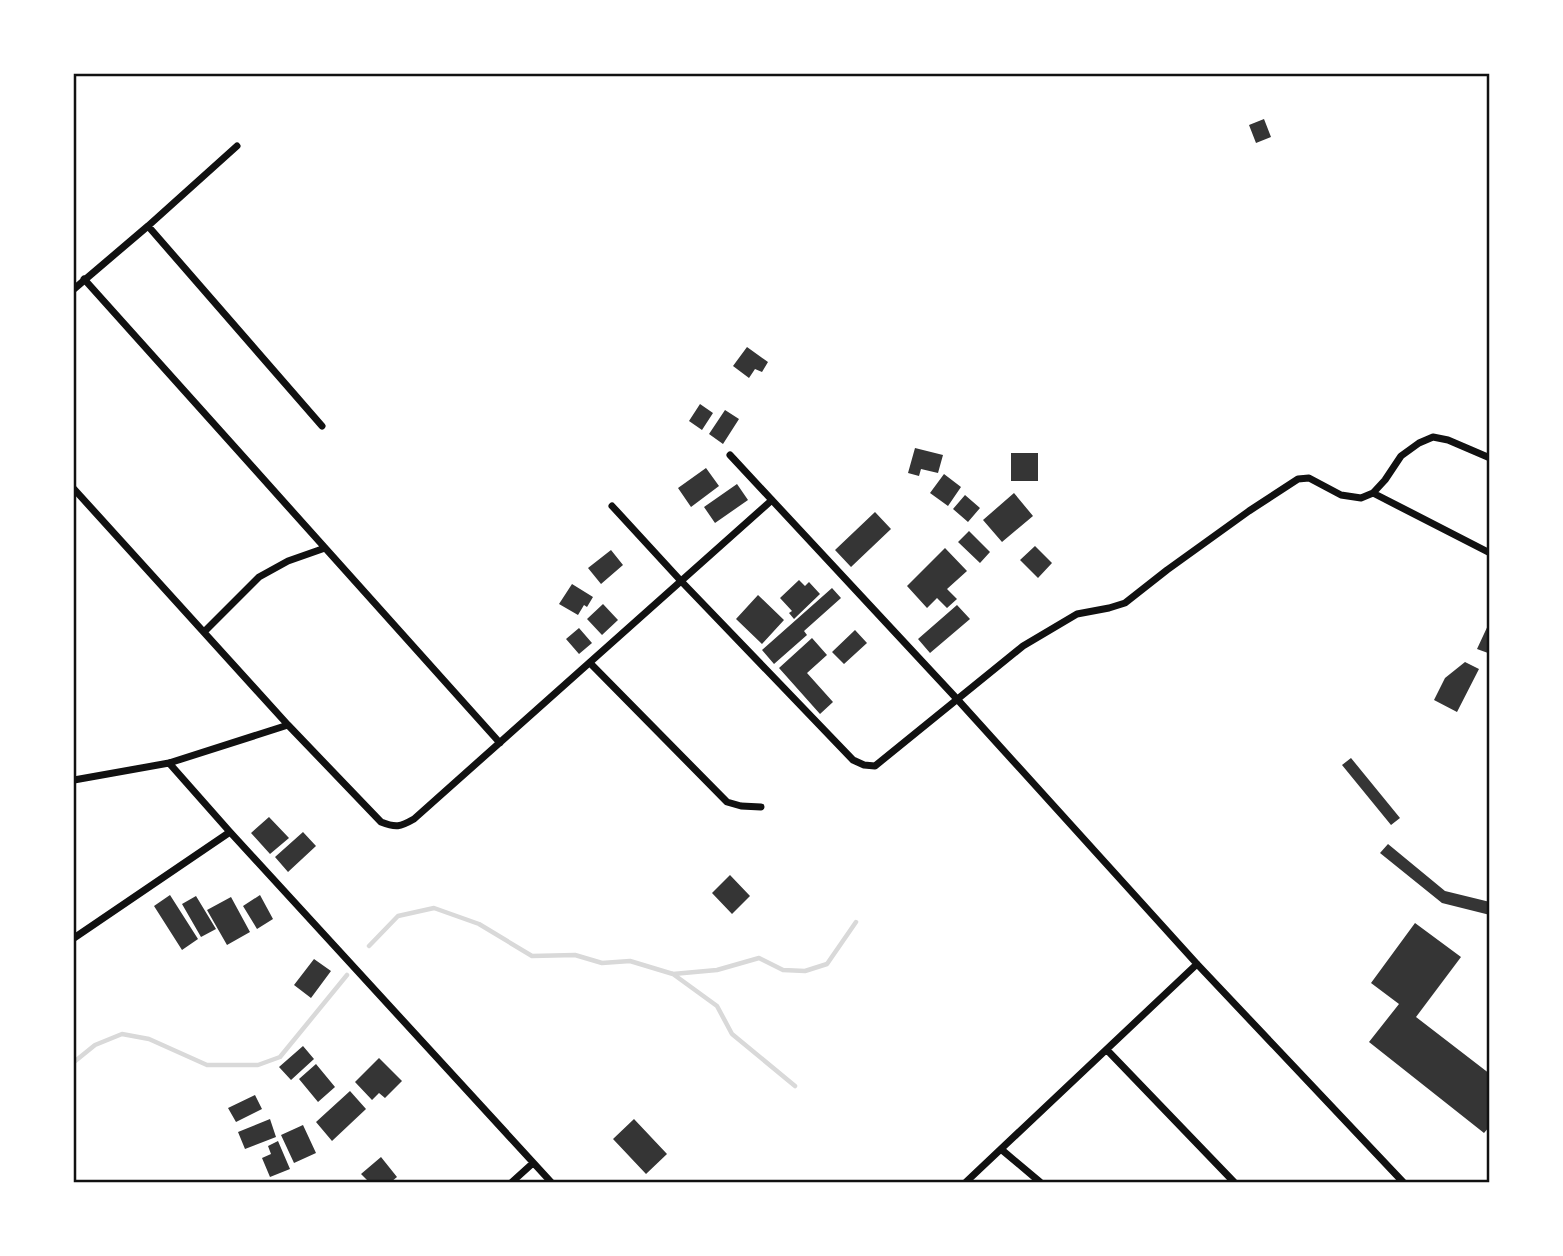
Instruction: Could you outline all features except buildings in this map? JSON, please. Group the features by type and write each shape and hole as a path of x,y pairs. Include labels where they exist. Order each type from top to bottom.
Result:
{"street":[{"path":"74,289 237,146"},
{"path":"148,226 323,426"},
{"path":"84,279 500,743"},
{"path":"612,506 853,760 875,766 1023,646 1077,614 1125,603 1197,548 1298,479 1309,478 1341,495 1361,498 1373,493 1401,456 1433,437 1448,440 1489,458"},
{"path":"730,455 957,699 1197,964 1404,1182"},
{"path":"74,489 288,725 381,822 394,827 414,819 772,500"},
{"path":"1373,493 1489,553"},
{"path":"204,632 260,577 288,561 325,548"},
{"path":"590,663 727,802 761,807"},
{"path":"74,780 169,763 288,725"},
{"path":"169,763 551,1182"},
{"path":"74,938 230,832"},
{"path":"967,1182 1197,964"},
{"path":"1107,1050 1234,1182"},
{"path":"1002,1150 1040,1182"},
{"path":"512,1182 533,1163"}],"waterway":[{"path":"369,946 398,916 434,908 479,924 532,956 575,955 602,963 630,961 673,974 717,970 759,958 783,970 805,971 827,964 856,922"},
{"path":"673,974 717,1006 732,1034 795,1086"},
{"path":"74,1062 95,1045 122,1034 149,1039 207,1065 258,1065 280,1057 347,975"}]}
